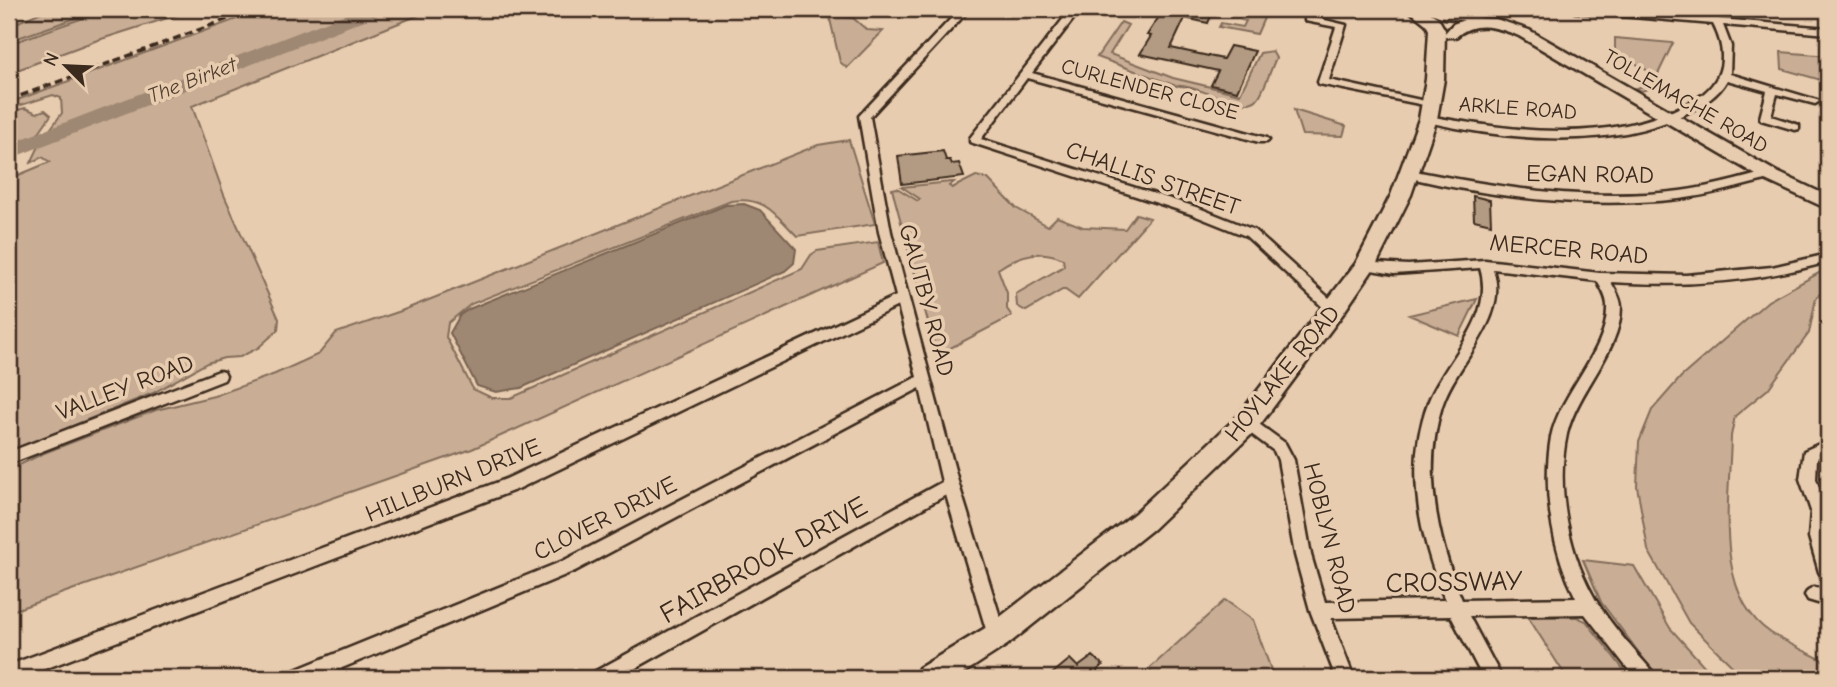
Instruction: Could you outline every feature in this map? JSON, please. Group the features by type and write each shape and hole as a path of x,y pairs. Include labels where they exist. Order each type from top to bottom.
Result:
{"main road":[{"name":"HOYLAKE ROAD","path":"935,677 997,636 1144,521 1247,423 1334,310 1365,265 1410,174 1429,112 1435,79 1439,19"}],"street":[{"name":"GAUTBY ROAD","path":"965,9 864,116 883,224 902,299 951,485 997,636"},
{"path":"1027,75 1076,9"},
{"path":"1493,9 1506,12 1514,9"},
{"path":"1575,9 1828,31"},
{"path":"1706,9 1717,21 1728,55 1725,76 1815,101"},
{"name":"ARKLE ROAD","path":"1308,19 1342,22 1322,85 1498,130 1566,133 1616,130 1668,118 1705,99 1725,76"},
{"name":"TOLLEMACHE ROAD","path":"1439,19 1493,23 1524,33 1769,175 1828,204"},
{"name":"CURLENDER CLOSE","path":"1027,75 1264,140"},
{"name":"CHALLIS STREET","path":"1027,75 974,140 1195,211 1250,233 1334,310"},
{"path":"1773,89 1765,118 1796,127"},
{"name":"EGAN ROAD","path":"1410,174 1516,194 1614,200 1706,192 1769,175"},
{"name":"MERCER ROAD","path":"1365,265 1394,271 1437,265 1485,264 1601,277 1685,279 1770,271 1828,258"},
{"path":"1485,264 1491,294 1484,315 1435,404 1427,434 1423,470 1431,533 1454,607 1493,678"},
{"path":"1601,277 1614,306 1608,330 1568,406 1559,435 1556,480 1565,545 1590,606 1646,678"},
{"name":"HILLBURN DRIVE","path":"9,675 512,484 902,299"},
{"name":"VALLEY ROAD","path":"9,458 219,376"},
{"name":"CLOVER DRIVE","path":"297,678 569,566 925,379"},
{"name":"HOBLYN ROAD","path":"1247,423 1280,447 1286,460 1303,555 1319,610 1345,678"},
{"path":"1828,446 1809,455 1807,470 1819,511 1817,537 1828,572"},
{"name":"FAIRBROOK DRIVE","path":"601,678 951,485"},
{"name":"CROSSWAY","path":"1319,610 1590,606"}],"shaded area":[{"path":"48,9 102,9 9,41 9,26"},
{"path":"109,9 196,9 95,41 9,73 9,44"},
{"path":"264,9 367,9 46,135 62,113 61,98 53,95 9,109 9,103"},
{"path":"382,9 434,9 192,106 224,195 279,319 278,330 258,348 240,357 207,363 153,393 11,451 9,179 50,162 42,157 31,163 42,140 85,127"},
{"path":"1246,9 1268,9 1257,34 1219,27 1221,23 1243,27 1246,21 1241,20"},
{"path":"829,15 853,18 867,30 883,31 847,68 840,62"},
{"path":"1121,22 1128,25 1110,54 1173,78 1240,94 1260,53 1272,51 1276,58 1257,99 1251,103 1230,101 1184,86 1176,86 1097,57"},
{"path":"1615,38 1673,43 1657,76 1656,86 1642,91 1637,88 1649,84 1653,74 1615,51"},
{"path":"1781,52 1828,56 1828,82 1782,69"},
{"path":"25,108 37,113 45,110 51,115 35,138 9,146 9,112"},
{"path":"1294,110 1346,126 1343,136 1302,135"},
{"path":"849,140 875,224 797,236 761,204 743,200 731,201 471,304 448,323 446,337 473,389 492,398 511,398 802,269 817,251 878,242 883,263 472,449 9,612 9,470 44,453 156,410 214,396 275,374 319,354 336,333 401,311 818,145"},
{"path":"976,176 988,179 1016,208 1048,226 1057,217 1083,227 1125,229 1136,214 1150,218 1078,299 1064,289 1026,311 1017,306 1016,294 1064,266 1063,259 1055,256 1030,255 998,269 1007,293 1007,309 1012,316 937,355 892,189 897,188 918,201 920,199 902,187 954,182 949,186 952,188"},
{"path":"744,204 760,210 796,249 794,263 785,271 521,388 496,392 477,386 450,333 460,315 469,309 726,205"},
{"path":"1828,268 1828,286 1816,298 1809,333 1768,389 1735,416 1731,436 1728,542 1732,569 1740,594 1752,616 1771,633 1828,663 1828,678 1744,678 1689,623 1648,550 1637,486 1639,442 1652,410 1681,377 1768,301"},
{"path":"1477,299 1459,336 1409,315"},
{"path":"1583,560 1634,566 1670,628 1715,678 1658,678 1601,602"},
{"path":"1225,600 1253,620 1274,678 1156,678 1149,669"},
{"path":"1528,617 1577,617 1586,621 1630,678 1567,678"}],"building":[{"path":"1164,9 1214,9 1208,23 1185,18 1171,48 1223,59 1230,46 1255,51 1237,91 1211,85 1218,71 1140,54 1151,36 1147,35"},
{"path":"943,151 946,160 950,160 952,164 959,163 964,177 902,184 898,156"},
{"path":"1473,196 1490,200 1491,224 1474,220"},
{"path":"1093,656 1103,665 1089,678 1047,678 1070,659 1078,667"}],"waterway":[{"name":"The Birket","path":"9,152 376,9"}],"railway":[{"path":"9,100 255,9"}]}
